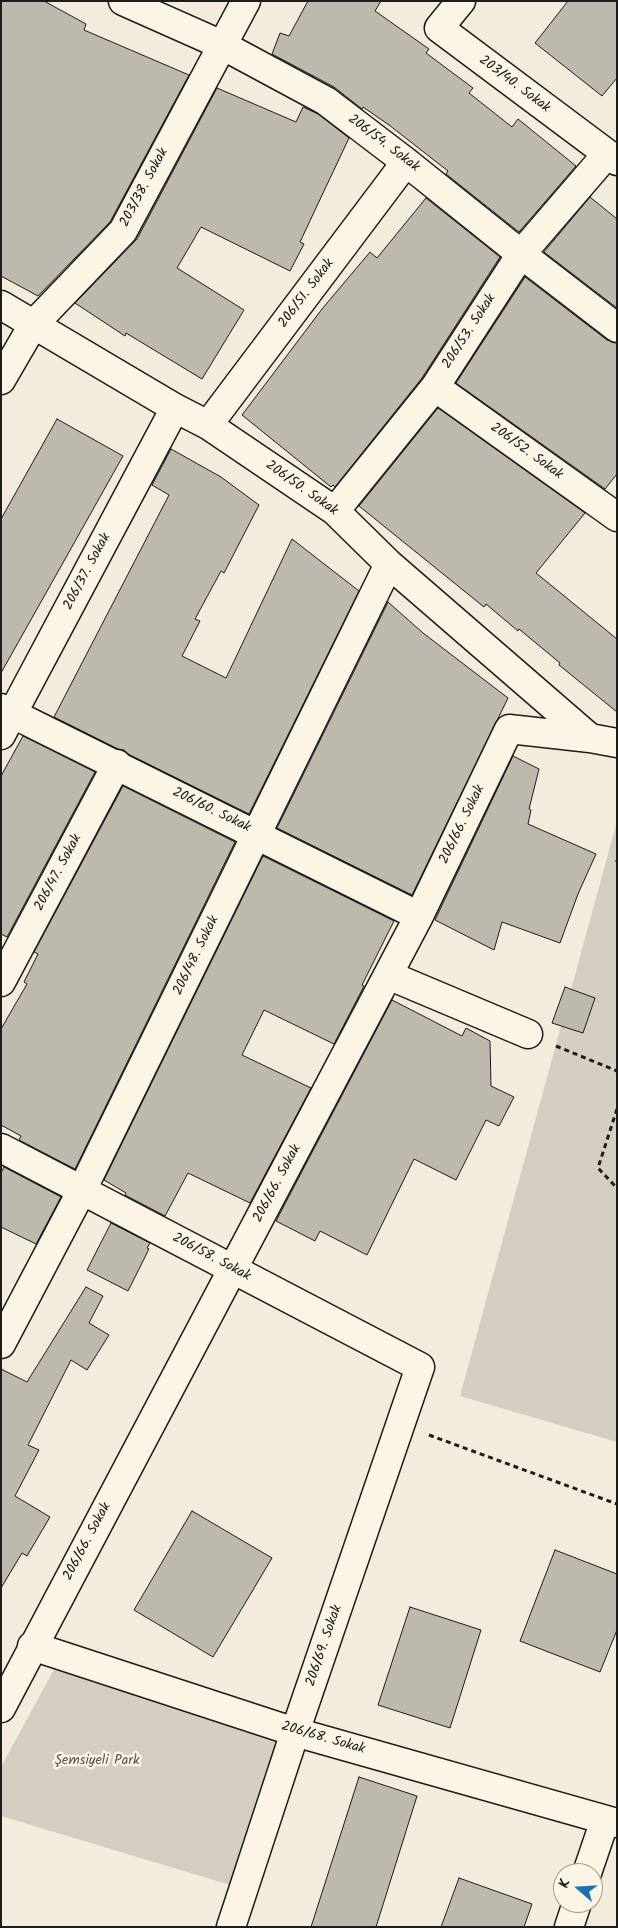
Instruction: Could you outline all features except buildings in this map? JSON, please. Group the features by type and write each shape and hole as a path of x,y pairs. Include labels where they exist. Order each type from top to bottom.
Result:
{"street":[{"name":"206/54. Sokak","path":"123,1 222,45 326,102 406,162 617,328"},
{"name":"203/38. Sokak","path":"1,380 33,325 123,231 246,1"},
{"name":"203/40. Sokak","path":"461,1 440,28 612,158"},
{"name":"206/53. Sokak","path":"335,511 435,387 521,254 612,158"},
{"name":"206/51. Sokak","path":"208,426 406,162"},
{"name":"206/50. Sokak","path":"1,305 174,408 208,426 335,511 389,564 590,738"},
{"name":"206/52. Sokak","path":"435,387 617,517"},
{"name":"206/37. Sokak","path":"5,719 174,408"},
{"name":"206/48. Sokak","path":"1,1344 82,1190 389,564"},
{"name":"206/60. Sokak","path":"5,719 117,764 419,916"},
{"name":"206/66. Sokak","path":"1,1708 32,1646 419,916 510,729 590,738"},
{"path":"590,738 617,742"},
{"name":"206/47. Sokak","path":"1,982 117,764"},
{"path":"388,975 528,1034"},
{"name":"206/58. Sokak","path":"1,1148 420,1367"},
{"name":"206/69. Sokak","path":"231,1927 295,1732 420,1367"},
{"name":"206/68. Sokak","path":"32,1646 295,1732 611,1821"},
{"path":"592,1863 611,1821"},
{"path":"569,1927 574,1913"}],"path":[{"path":"528,1034 617,1071"},
{"path":"617,1109 598,1168 617,1188"},
{"path":"401,1424 617,1504"}],"green space":[{"path":"617,821 617,1442 460,1396"},
{"name":"Şemsiyeli Park","path":"57,1664 278,1738 237,1887 1,1816 1,1767"}]}
